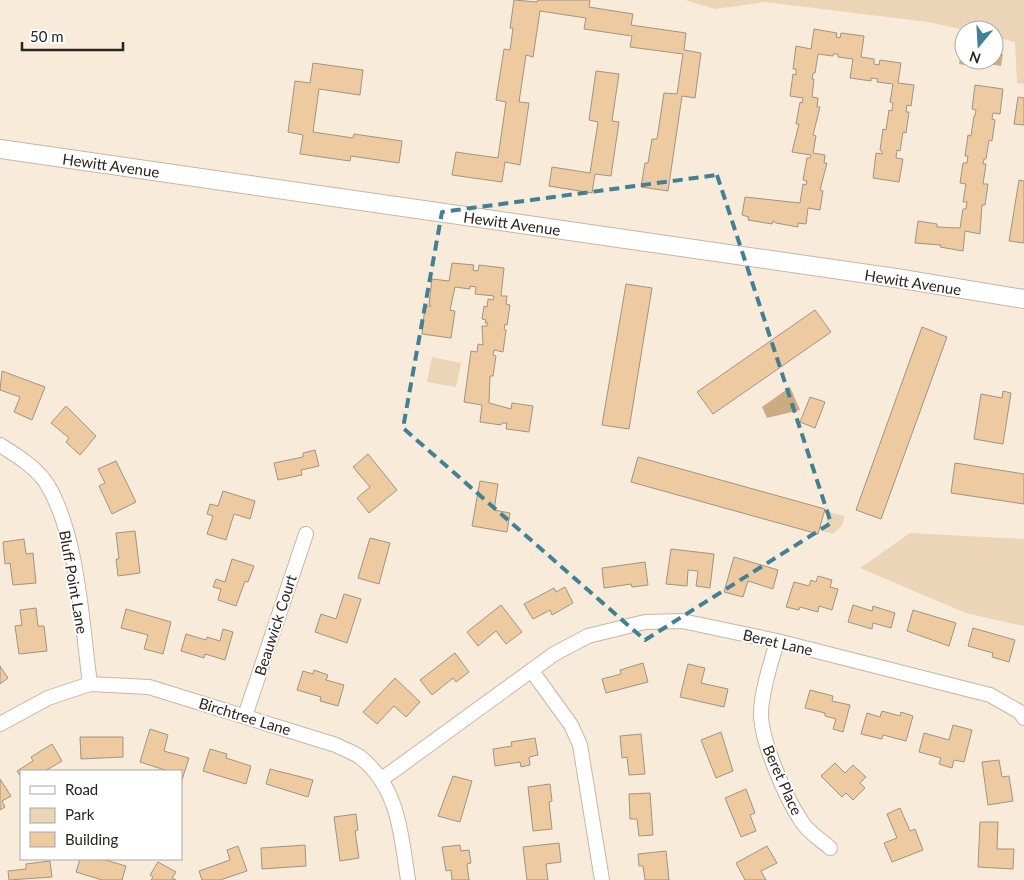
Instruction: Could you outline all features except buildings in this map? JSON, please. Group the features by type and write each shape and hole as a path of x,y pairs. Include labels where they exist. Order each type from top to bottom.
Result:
{"street":[{"name":"Hewitt Avenue","path":"0,149 888,277 1024,299"},
{"name":"Bluff Point Lane","path":"0,445 22,460 46,483 60,513 70,546 90,684"},
{"name":"Beauwick Court","path":"245,716 306,534"},
{"name":"Beret Lane","path":"382,779 554,654 588,636 645,622 682,620 777,641 990,695 1020,712 1024,718"},
{"name":"Beret Place","path":"777,641 763,696 761,714 768,751 802,823 830,848"},
{"path":"532,671 571,725 580,745 602,880"},
{"name":"Birchtree Lane","path":"0,724 48,698 90,684 149,687 336,745 359,756 382,779 398,817 408,880"}],"highlighted area":[{"path":"717,175 831,523 645,640 403,428 442,212"}],"green space":[{"path":"685,0 1024,0 1024,84 1017,83 1015,42 1004,39 1004,20 954,20 954,28 928,22 765,2 715,9"},
{"path":"432,357 461,363 456,387 427,382"},
{"path":"829,512 845,516 842,525 833,534 823,531"},
{"path":"910,533 1024,539 1024,626 966,613 860,568"}],"shaded area":[{"path":"790,387 800,410 767,418 762,407"}]}
